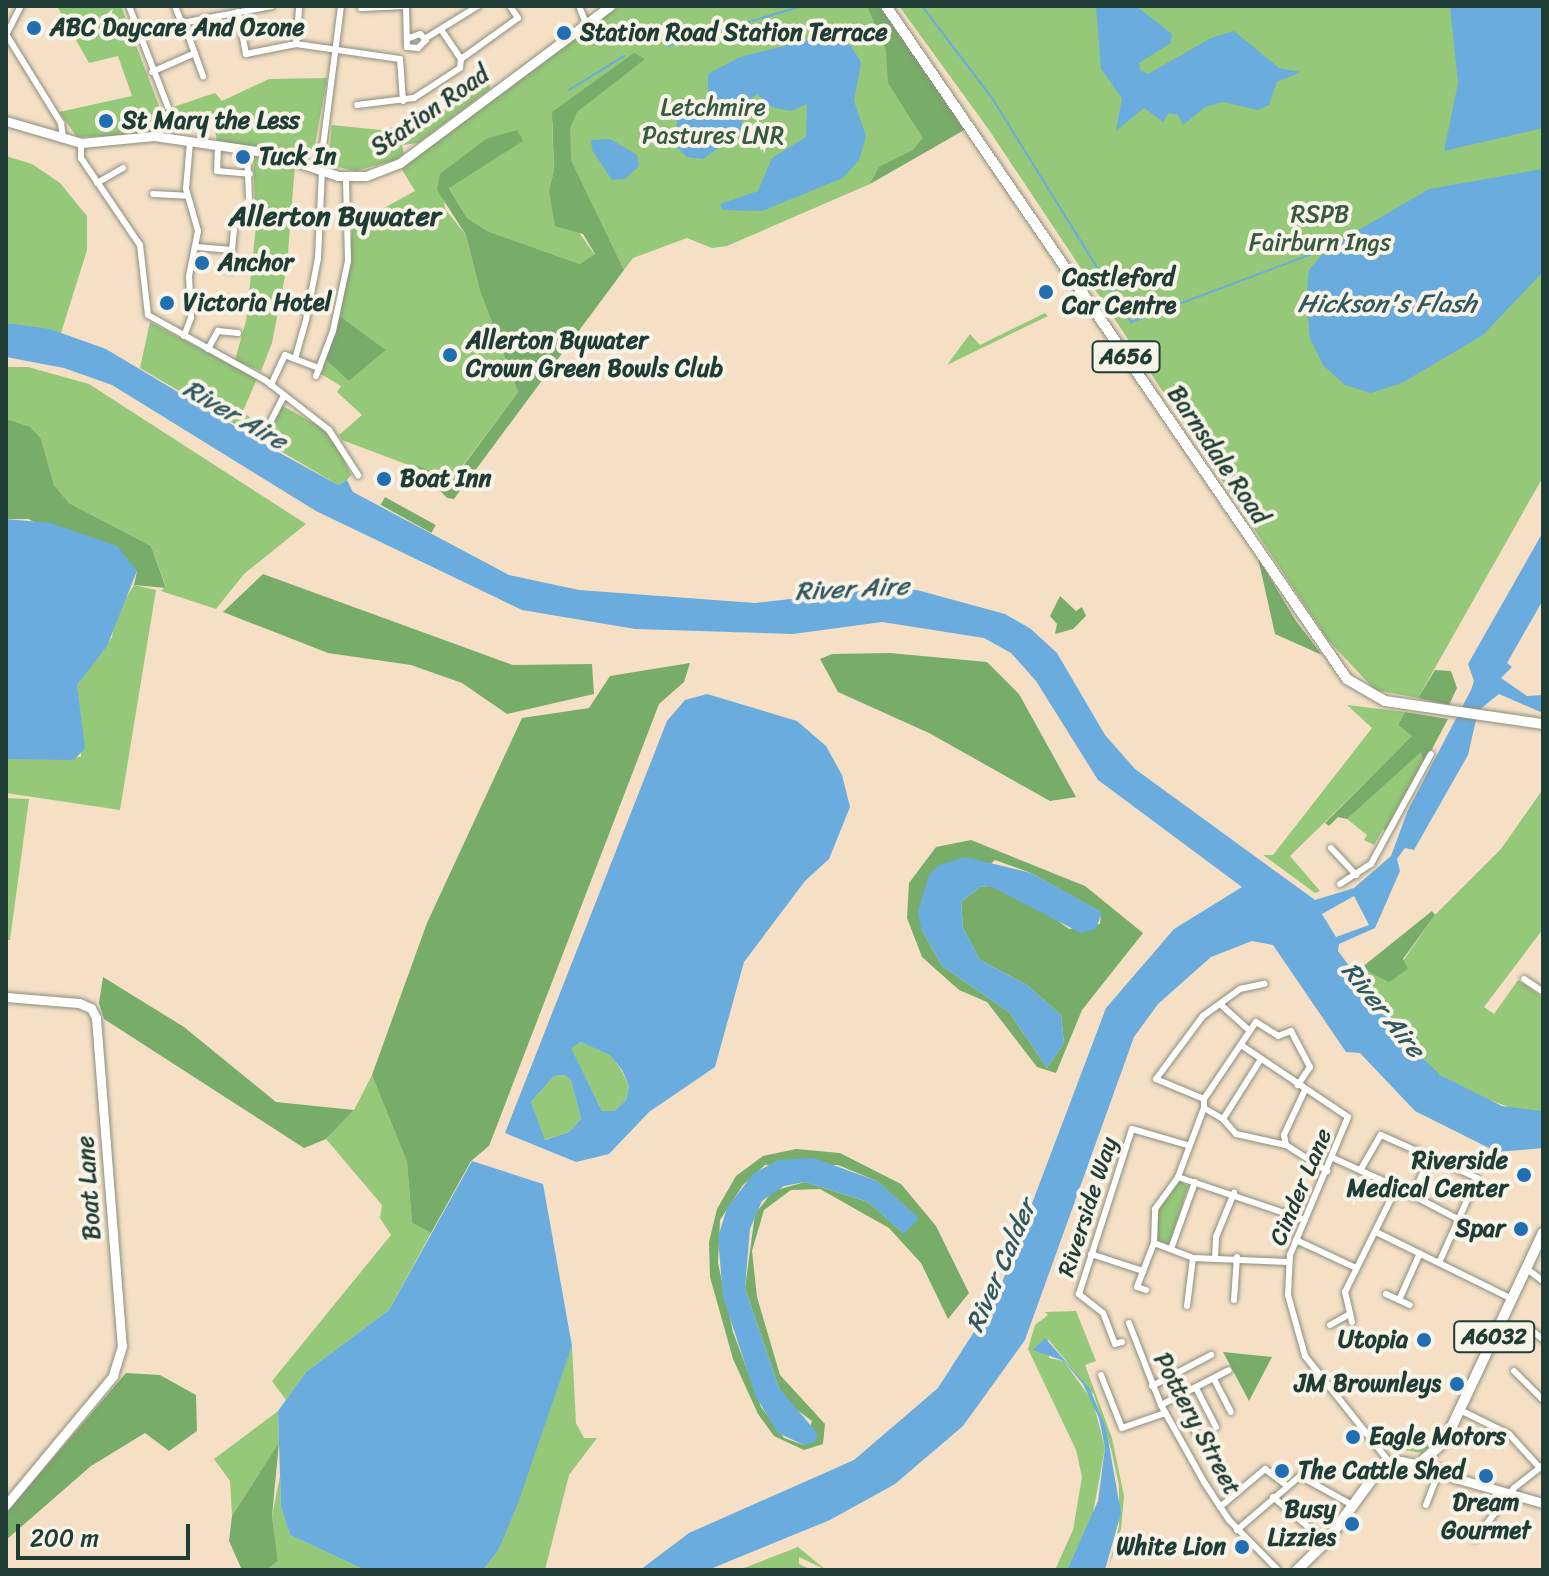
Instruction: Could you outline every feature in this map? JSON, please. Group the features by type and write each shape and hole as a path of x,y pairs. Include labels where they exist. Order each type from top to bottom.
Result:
{"main road":[{"name":"Barnsdale Road","path":"886,6 1004,171 1333,662 1375,699 1543,724"},
{"name":"A6032","path":"1432,1467 1543,1233"},
{"path":"1297,1570 1326,1542 1352,1505 1390,1463 1432,1467"}],"street":[{"path":"21,6 6,34 61,123 63,139"},
{"path":"129,6 168,107"},
{"path":"175,6 203,76"},
{"path":"219,6 221,15"},
{"path":"139,31 272,6"},
{"path":"296,44 298,6"},
{"path":"295,359 315,278 321,170 341,6"},
{"path":"361,8 406,6 409,48 400,59 403,101"},
{"path":"409,48 421,47 426,38 442,31 478,6"},
{"path":"461,59 518,18 510,6"},
{"path":"579,6 586,23"},
{"name":"Station Road","path":"6,121 81,143 154,136 247,149 346,177 376,174 400,163 610,6"},
{"path":"238,12 246,54 296,44 400,59"},
{"path":"357,105 403,101 440,84 460,68 461,59 442,31"},
{"path":"409,38 420,34 426,38"},
{"path":"152,72 195,53"},
{"path":"184,336 192,313 189,276 197,247 197,223 187,196 190,142"},
{"path":"81,143 81,158 140,245 148,315 271,385 329,430 358,475"},
{"path":"218,146 217,171 250,174"},
{"path":"247,149 249,198"},
{"path":"97,183 123,168"},
{"path":"316,376 348,261 346,177"},
{"path":"153,194 187,196"},
{"path":"230,270 234,229"},
{"path":"197,247 232,250"},
{"path":"208,349 218,331 238,333"},
{"path":"271,385 285,355 319,368"},
{"path":"271,421 283,397"},
{"path":"1340,884 1356,875 1380,851 1431,754"},
{"path":"1331,848 1356,875"},
{"path":"1524,979 1542,990"},
{"path":"1204,1099 1156,1079 1176,1046 1220,1004 1249,985 1264,984"},
{"name":"Boat Lane","path":"6,997 42,996 91,1008 102,1101 119,1365 6,1505"},
{"path":"1220,1004 1250,1031"},
{"path":"1146,1290 1137,1287 1154,1243 1155,1209 1178,1177 1187,1145 1204,1108 1204,1099 1256,1022 1278,1036 1291,1031 1310,1067 1284,1135 1286,1145"},
{"name":"Cinder Lane","path":"1241,1045 1348,1117 1288,1262 1289,1304 1305,1356 1390,1463"},
{"path":"1224,1116 1261,1059"},
{"path":"1204,1108 1224,1116 1236,1134 1286,1145 1327,1171"},
{"name":"Riverside Way","path":"1122,1342 1115,1344 1103,1313 1079,1294 1132,1129 1187,1145"},
{"path":"1361,1169 1381,1135 1477,1178 1439,1263"},
{"path":"1412,1197 1430,1157"},
{"path":"1333,1158 1458,1219"},
{"path":"1178,1177 1234,1193 1305,1220"},
{"path":"1171,1249 1195,1182"},
{"path":"1330,1325 1351,1318 1345,1292 1397,1187"},
{"path":"1215,1258 1216,1237 1234,1193"},
{"path":"1376,1232 1512,1299"},
{"path":"1296,1240 1356,1268"},
{"path":"1154,1243 1193,1258 1237,1257 1288,1262"},
{"path":"1399,1300 1420,1253"},
{"path":"1091,1254 1143,1271"},
{"path":"1234,1300 1237,1257"},
{"path":"1187,1306 1193,1258"},
{"path":"1531,1272 1543,1281"},
{"path":"1386,1294 1410,1305"},
{"name":"Pottery Street","path":"1129,1323 1163,1409 1220,1507 1237,1530 1278,1570"},
{"path":"1527,1327 1543,1339"},
{"path":"1152,1386 1211,1355"},
{"path":"1101,1375 1122,1428 1163,1409 1229,1370"},
{"path":"1514,1371 1543,1400"},
{"path":"1214,1379 1231,1412"},
{"path":"1196,1388 1216,1427"},
{"path":"1178,1398 1198,1437"},
{"path":"1460,1410 1509,1434 1541,1466 1509,1495 1475,1539"},
{"path":"1426,1505 1432,1467 1509,1495 1543,1503"},
{"path":"1220,1507 1265,1469 1285,1484"},
{"path":"1237,1530 1285,1484 1309,1477 1352,1505"},
{"path":"1273,1497 1326,1542"}],"green space":[{"path":"57,6 121,6 161,111 215,93 222,101 269,79 327,78 314,151 306,155 217,141 211,111 163,116 169,134 77,137 59,112 132,96 118,56 89,63"},
{"path":"867,6 879,6 966,129 870,184 879,167 913,150 923,138 888,83 886,50"},
{"name":"Letchmire Pastures LNR","path":"879,6 962,122 870,184 727,246 712,248 687,238 633,258 624,270 552,121 554,170 549,190 595,255 580,264 487,231 467,218 441,174 445,209 466,235 480,291 518,392 451,481 342,440 339,435 362,415 337,392 341,386 321,374 326,360 349,381 386,350 340,316 353,225 415,191 401,168 618,7"},
{"name":"RSPB Fairburn Ings","path":"899,6 1543,6 1543,477 1418,698 1375,690 1328,640 989,130"},
{"path":"634,53 645,59 577,112 570,128 571,160 624,270 454,499 447,498 416,465 452,481 518,392 480,291 466,235 437,190 440,174 486,139 517,130 523,141 449,188 467,218 487,231 580,264 595,254 583,234 555,226 549,190 554,170 552,112"},
{"path":"488,72 490,89 418,143 402,145 404,154 395,160 356,171 328,165 332,125 381,130 417,122 450,106"},
{"path":"6,156 32,164 60,183 87,216 87,250 61,333 6,323"},
{"path":"253,156 295,164 287,266 272,343 261,371 235,360 246,321 256,226"},
{"path":"1045,313 1048,316 947,365 970,334 980,345"},
{"path":"340,316 386,350 349,381 326,360"},
{"path":"150,322 257,379 243,411 266,433 281,405 321,427 338,448 351,475 338,485 140,368"},
{"path":"6,367 28,367 89,384 306,524 244,574 216,609 161,591 166,587 151,546 69,503 54,485 41,439 6,419"},
{"path":"6,419 30,427 41,439 54,485 69,503 151,546 166,588 134,585 137,571 28,519 6,519"},
{"path":"385,497 436,525 431,533 381,505"},
{"path":"1258,558 1296,621 1322,655 1275,634"},
{"path":"263,574 513,665 592,664 594,694 507,714 462,683 411,665 328,653 223,612"},
{"path":"134,585 156,590 120,810 6,793 6,759 81,757 77,685 112,637 116,614"},
{"path":"1060,596 1076,611 1082,607 1086,616 1073,629 1055,634 1057,624 1050,616"},
{"path":"890,653 987,662 1019,694 1076,797 1050,801 929,733 838,692 820,659 832,654"},
{"path":"690,663 684,682 659,704 489,1146 471,1161 431,1233 412,1223 407,1162 372,1075 427,923 522,718 589,708 610,676"},
{"path":"1435,670 1451,671 1457,688 1449,705 1418,698"},
{"path":"1347,705 1405,712 1398,725 1413,736 1290,856 1320,891 1315,893 1263,855 1273,855 1372,728"},
{"path":"1405,712 1448,719 1424,764 1421,752 1347,819 1338,817 1329,826 1325,823 1412,736 1398,725"},
{"path":"1421,751 1424,764 1389,832 1383,829 1374,845 1364,840 1367,835 1347,819"},
{"path":"1543,789 1543,929 1484,1007 1494,1014 1518,980 1543,998 1543,1111 1517,1110 1470,1093 1434,1071 1355,973 1361,968 1389,981 1435,915 1501,849"},
{"path":"6,798 29,799 10,940 6,940"},
{"path":"971,840 1085,886 1143,933 1082,1010 1056,1073 1037,1067 987,1002 959,990 922,957 907,918 909,883 936,847","holes":["995,860 1031,873 1101,912 1100,924 1069,929 1040,908 990,886 980,887 961,902 963,928 980,960 1027,985 1061,1015 1064,1043 1047,1068 1009,1012 942,966 921,928"]},
{"path":"1432,911 1435,915 1403,959 1408,969 1389,982 1361,968"},
{"path":"103,977 184,1027 276,1102 354,1110 326,1139 304,1148 104,1019 99,1003"},
{"path":"581,1042 610,1054 629,1086 626,1100 614,1111 602,1111 570,1047"},
{"path":"372,1075 407,1162 412,1223 431,1233 389,1310 306,1372 286,1400 272,1381 391,1235 380,1218 382,1205 326,1139 354,1110"},
{"path":"565,1075 571,1079 581,1119 569,1132 544,1140 531,1102 554,1076"},
{"path":"796,1149 840,1153 901,1184 936,1226 969,1293 948,1319 921,1263 889,1228 820,1189 791,1190 764,1210 752,1251 757,1297 780,1375 825,1424 823,1444 804,1450 774,1436 758,1414 733,1359 710,1277 709,1242 717,1209 736,1176 763,1156","holes":["765,1165 838,1165 877,1181 918,1218 903,1233 868,1202 805,1182 773,1191 755,1214 745,1288 779,1388 792,1406 812,1421 804,1445 784,1438 761,1407 733,1332 718,1263 720,1220 743,1185"]},
{"path":"1179,1180 1188,1187 1169,1245 1157,1241 1159,1205"},
{"path":"1076,1311 1096,1361 1085,1365 1112,1438 1124,1496 1121,1529 1108,1570 1119,1526 1119,1485 1111,1449 1094,1395 1048,1339 1049,1358 1064,1361 1093,1402 1105,1448 1093,1513 1067,1570 1055,1570 1073,1530 1082,1477 1076,1450 1028,1349 1035,1325 1048,1315 1045,1312"},
{"path":"572,1346 576,1423 584,1438 597,1438 569,1475 545,1570 483,1570 498,1551"},
{"path":"1223,1352 1272,1357 1249,1401"},
{"path":"126,1373 160,1375 196,1395 197,1431 169,1451 145,1433 91,1466 6,1540 6,1513"},
{"path":"278,1411 279,1442 232,1516 230,1481 214,1459"},
{"path":"1414,1430 1436,1442 1422,1453 1404,1450"},
{"path":"279,1442 272,1516 278,1561 266,1570 242,1570 229,1541 232,1516"},
{"path":"280,1476 281,1507 290,1535 365,1570 266,1570 278,1561 272,1516"},
{"path":"798,1547 826,1570 799,1557 799,1564 812,1570 739,1570"}],"water":[{"path":"1136,6 1172,34 1171,43 1139,63 1140,70 1148,74 1211,38 1234,31 1279,68 1301,72 1277,82 1269,105 1258,110 1223,102 1205,107 1183,125 1178,115 1169,113 1163,122 1144,108 1116,131 1122,98 1101,69 1096,7"},
{"path":"1450,6 1543,6 1543,128 1444,151 1458,83"},
{"path":"820,37 851,46 861,62 854,101 866,136 859,160 843,178 762,211 723,210 720,204 758,191 772,158 806,137 807,104 791,111 772,107 757,94 747,103 738,137 727,129 720,147 703,159 687,157 677,147 677,118 708,96 708,74 740,57"},
{"path":"610,139 637,155 639,166 625,179 612,180 592,150 591,140"},
{"name":"Hickson's Flash","path":"1543,169 1543,272 1483,335 1402,383 1371,393 1345,385 1323,365 1310,338 1306,300 1309,270 1328,248 1429,189"},
{"path":"6,323 50,329 106,349 280,453 338,485 347,480 353,492 509,575 579,590 755,603 869,590 917,590 1005,614 1031,629 1057,653 1105,735 1135,769 1315,900 1354,888 1391,856 1408,810 1471,690 1474,681 1468,664 1543,532 1543,600 1507,663 1512,667 1501,678 1527,696 1543,695 1543,713 1499,694 1478,711 1468,755 1414,850 1405,848 1397,859 1400,871 1375,928 1339,944 1338,951 1403,1038 1440,1075 1502,1106 1543,1111 1543,1148 1497,1152 1415,1111 1360,1053 1346,1052 1273,945 1252,941 1211,957 1158,1004 1134,1037 1025,1340 963,1426 895,1484 830,1520 708,1570 640,1570 689,1533 854,1460 938,1388 997,1296 1106,1008 1174,929 1242,887 1098,780 1036,681 1011,653 984,638 882,622 793,634 635,629 522,610 316,511 112,385 64,368 6,357","holes":["1354,896 1369,925 1336,937 1322,914"]},
{"path":"6,519 51,523 117,546 137,571 107,646 77,685 85,748 74,760 6,759"},
{"path":"707,694 797,721 826,746 842,775 850,807 829,859 805,881 744,962 715,1067 649,1112 609,1154 576,1162 505,1133 667,721 685,700","holes":["581,1042 610,1055 622,1070 629,1086 626,1100 614,1111 602,1111 571,1048","565,1075 571,1080 581,1119 569,1132 545,1140 531,1102 554,1076"]},
{"path":"965,857 1031,873 1102,912 1096,929 1081,933 990,886 980,887 961,902 963,928 980,960 1027,985 1061,1015 1064,1043 1047,1068 1009,1012 942,966 921,928 918,911 929,875 939,865"},
{"path":"814,1158 877,1181 919,1218 904,1234 868,1202 805,1182 784,1186 762,1201 750,1229 745,1288 779,1388 818,1434 814,1443 804,1445 778,1433 756,1397 723,1297 718,1237 727,1208 753,1174 778,1160"},
{"path":"472,1161 543,1184 572,1346 518,1503 498,1551 483,1570 365,1570 290,1535 281,1507 278,1411 306,1372 389,1310"},
{"path":"1045,1338 1090,1389 1106,1428 1121,1513 1105,1570 1067,1570 1098,1501 1105,1448 1099,1418 1083,1384 1064,1361 1033,1350"}],"waterway":[{"path":"667,46 802,6"},
{"path":"922,6 992,98 1131,322 1328,248"},
{"path":"569,90 624,56"}],"place":[{"name":"ABC Daycare And Ozone","path":"34,28"},
{"name":"Station Road Station Terrace","path":"564,33"},
{"name":"St Mary the Less","path":"106,121"},
{"name":"Tuck In","path":"243,157"},
{"name":"Anchor","path":"202,263"},
{"name":"Castleford Car Centre","path":"1046,292"},
{"name":"Victoria Hotel","path":"167,303"},
{"name":"Allerton Bywater Crown Green Bowls Club","path":"450,355"},
{"name":"Boat Inn","path":"384,479"},
{"name":"Riverside Medical Center","path":"1524,1175"},
{"name":"Spar","path":"1521,1229"},
{"name":"Utopia","path":"1424,1340"},
{"name":"JM Brownleys","path":"1457,1384"},
{"name":"Eagle Motors","path":"1353,1437"},
{"name":"The Cattle Shed","path":"1282,1471"},
{"name":"Dream Gourmet","path":"1486,1476"},
{"name":"Busy Lizzies","path":"1352,1524"},
{"name":"White Lion","path":"1242,1547"}],"district":[{"name":"Allerton Bywater","path":"335,216"}],"water label":[{"name":"River Aire","path":"235,415"},
{"name":"River Aire","path":"852,589"},
{"name":"River Aire","path":"1383,1010"},
{"name":"River Calder","path":"1001,1266"}]}
